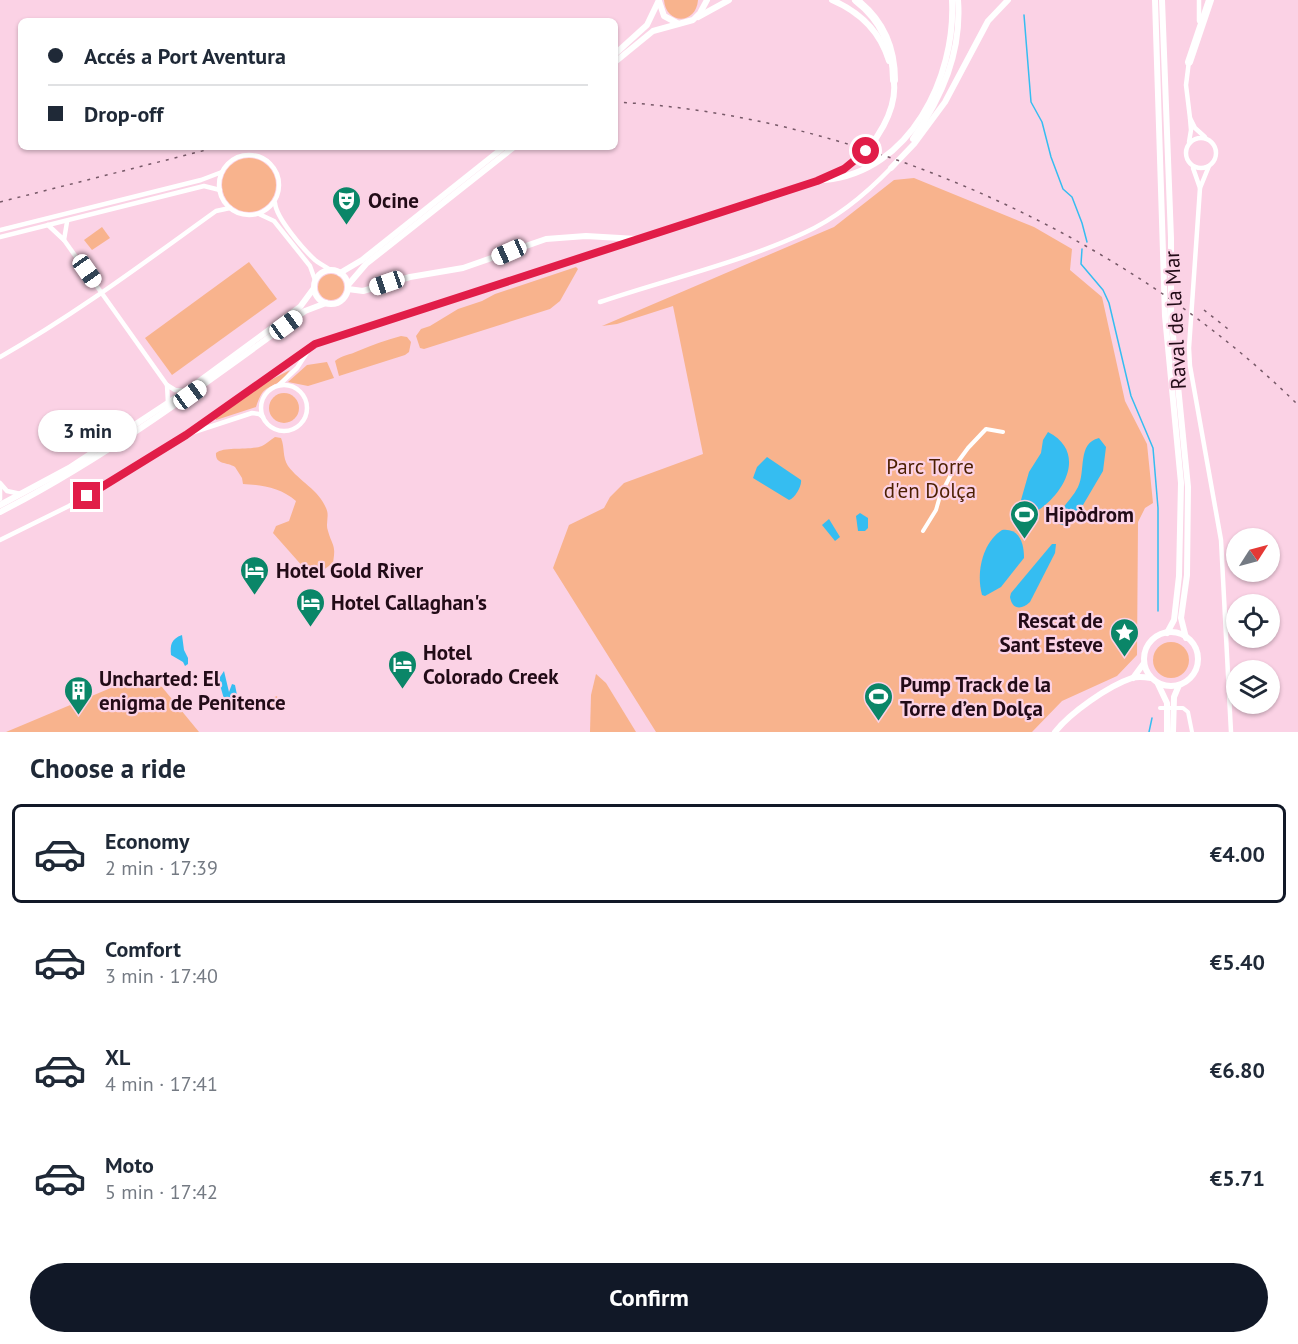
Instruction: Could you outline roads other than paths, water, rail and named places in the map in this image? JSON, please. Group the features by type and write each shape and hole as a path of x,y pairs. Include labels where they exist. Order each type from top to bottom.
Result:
{"highway":[{"path":"856,0 874,18 885,34 894,63 894,80"},
{"path":"1189,62 1210,0"}],"street":[{"path":"659,0 664,16 680,24"},
{"path":"618,51 647,25 659,0"},
{"path":"693,20 705,0"},
{"path":"618,59 652,31 693,20 729,0"},
{"path":"0,540 105,487 186,435 315,344 817,181 844,169 872,144 882,128 891,108 894,80 883,45 874,30 855,12 832,0"},
{"path":"951,51 952,0"},
{"path":"600,302 734,260 804,233 834,216 870,189 903,154 933,109 946,71 958,23 958,0"},
{"path":"903,154 914,144 945,102 988,21 1008,0"},
{"name":"Raval de la Mar","path":"1155,0 1165,316 1181,483 1179,576 1174,620 1167,633"},
{"name":"Raval de la Mar","path":"1162,0 1171,238 1171,315 1188,487 1187,575 1181,618 1186,638 1196,651 1197,664 1192,675 1179,685 1175,693 1167,732"},
{"path":"1199,0 1200,17 1189,62 1186,86 1191,130 1186,154 1196,172 1200,188 1196,271 1190,323 1190,366 1221,540 1231,732"},
{"path":"817,181 836,179 875,163 892,150 920,120 946,71"},
{"path":"1190,118 1195,128 1214,144 1216,152 1215,159 1209,166 1200,188"},
{"path":"1188,145 1197,139 1207,139"},
{"path":"340,273 362,260 500,150"},
{"path":"0,512 111,450 305,311 326,303 340,302 346,296 348,287 366,264 510,150"},
{"path":"260,214 275,202 279,192 279,177 265,159 249,154 240,156 227,164 222,172 219,181 222,197 230,208 242,214 268,216 274,222 310,266 317,297 326,303"},
{"path":"1189,163 1198,168 1209,166"},
{"path":"0,230 213,177 222,172"},
{"path":"0,237 204,186 220,190"},
{"path":"216,211 222,197"},
{"path":"275,202 279,217 307,251 316,261 340,273 348,287"},
{"path":"0,357 28,342 102,293 216,211 230,208"},
{"path":"64,240 67,222"},
{"path":"48,225 64,240 167,385 176,390 186,391"},
{"path":"348,287 363,291 410,277 464,268 546,239 586,236 637,239"},
{"path":"315,280 322,273 331,270"},
{"path":"0,505 79,462 186,391 300,308 314,288"},
{"path":"264,418 262,404 268,391 283,383 297,368 309,348"},
{"path":"167,385 168,403"},
{"path":"186,435 255,413 274,428 286,431 301,424 307,414 306,401 299,390 287,385 274,387"},
{"path":"923,531 936,510 950,476 968,448 986,429 1003,432"},
{"path":"0,483 10,492 21,494"},
{"path":"0,488 0,499"},
{"path":"1055,732 1093,699 1132,678 1144,663 1149,643 1157,636 1175,633 1186,638"},
{"name":"Raval de la Mar","path":"1144,663 1171,708 1173,732"},
{"path":"1132,678 1151,678"},
{"path":"1157,683 1170,686 1179,685"},
{"path":"1160,708 1183,708 1188,712 1192,732"}],"water":[{"path":"1048,432 1060,440 1067,450 1068,472 1056,494 1037,511 1026,507 1021,500 1029,472 1041,453 1043,440"},
{"path":"1099,438 1106,447 1103,471 1073,522 1067,526 1059,524 1057,520 1059,514 1078,487 1085,451 1092,441"},
{"path":"767,457 801,480 796,494 791,499 789,500 753,478 757,467"},
{"path":"860,513 868,518 868,528 865,531 858,531 856,516"},
{"path":"829,519 840,537 835,541 822,525"},
{"path":"1002,530 1013,531 1019,537 1024,558 1001,587 985,596 982,595 980,586 982,559 985,550"},
{"path":"1052,544 1056,544 1055,553 1030,602 1021,607 1015,606 1011,601 1011,593"},
{"path":"182,635 184,650 188,658 188,664 185,666 183,662 171,655 172,643"},
{"path":"224,671 229,692 232,684 235,685 239,705 236,707 224,699 218,680"}],"waterway":[{"path":"1024,15 1031,102 1042,122 1051,157 1063,189 1072,197 1087,242"},
{"path":"1082,249 1081,264 1103,290 1109,303 1131,396 1153,448 1158,508 1158,611"},
{"path":"1149,732 1152,718"}],"railway":[{"path":"618,102 707,112 800,131 893,158 983,194 1070,237 1153,287 1229,343 1298,405"},
{"path":"0,202 206,150"},
{"path":"1204,310 1228,329"}],"place":[{"name":"Ocine","path":"347,226"},
{"name":"Hipòdrom","path":"1024,540"},
{"name":"Hotel Gold River","path":"255,596"},
{"name":"Hotel Callaghan's","path":"310,628"},
{"name":"Rescat de Sant Esteve","path":"1124,658"},
{"name":"Hotel Colorado Creek","path":"402,690"},
{"name":"Uncharted: El enigma de Penitence","path":"78,716"},
{"name":"Pump Track de la Torre d’en Dolça","path":"879,722"}],"park label":[{"name":"Parc Torre d'en Dolça","path":"930,478"}]}
